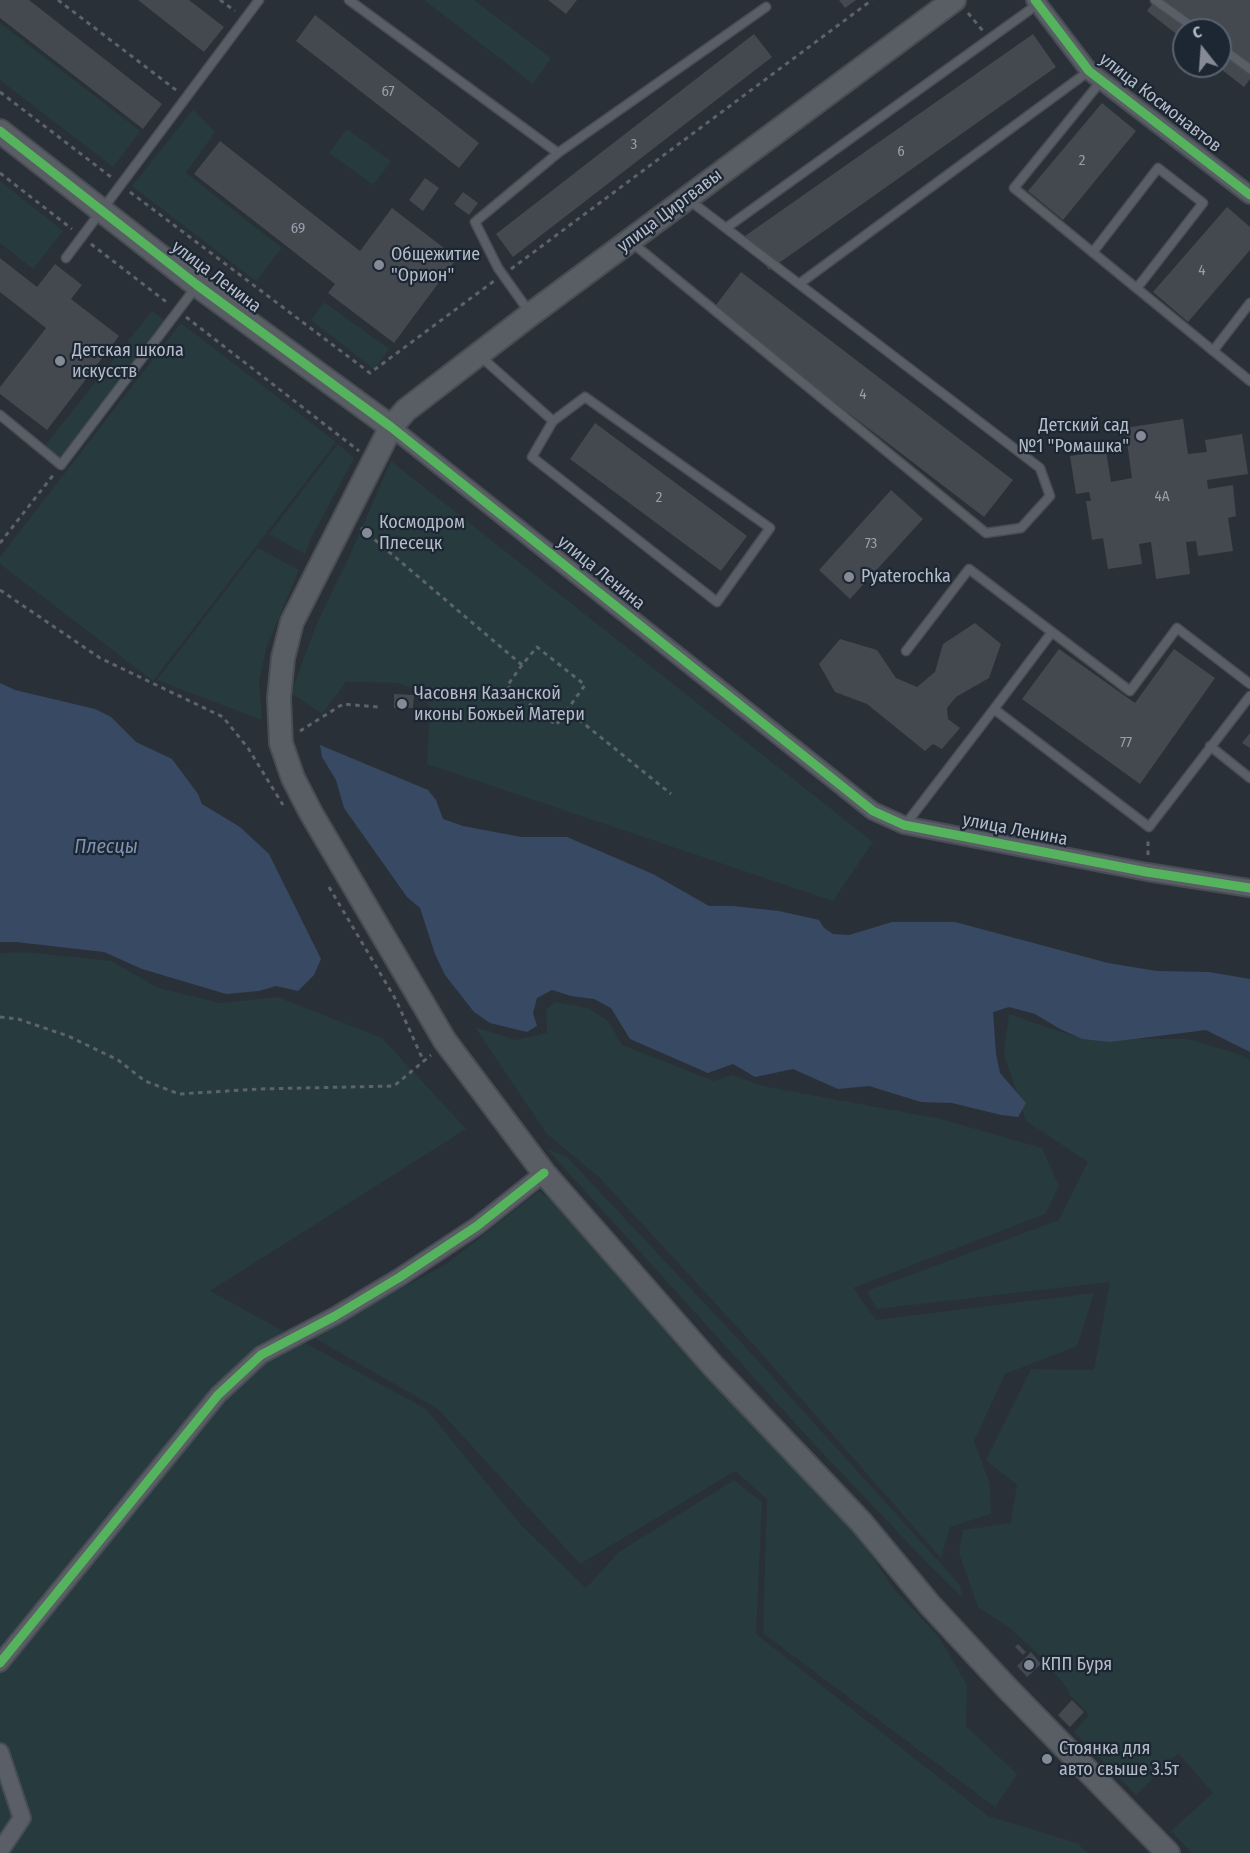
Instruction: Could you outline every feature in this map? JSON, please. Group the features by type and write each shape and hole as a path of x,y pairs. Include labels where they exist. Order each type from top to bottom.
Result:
{"main road":[{"name":"улица Циргвавы","path":"959,4 629,240 406,410 391,427 372,461 292,622 283,658 280,688 281,743 293,778 311,813 445,1041 544,1173 713,1366 861,1522 930,1605 1007,1688 1168,1853"},
{"name":"улица Ленина","path":"0,131 197,285 391,427"}],"street":[{"name":"улица Космонавтов","path":"1036,2 1095,75 1250,195"},
{"name":"улица Ленина","path":"391,427 873,811 904,825 1147,872 1250,888"},
{"path":"0,1663 218,1395 261,1356 400,1277 477,1226 544,1173"},
{"path":"0,1752 22,1818 0,1851"}],"lane":[{"path":"66,258 259,0"},
{"path":"349,0 558,153"},
{"path":"1155,0 1180,18"},
{"path":"726,228 990,39 1036,2"},
{"path":"531,314 502,275 475,222 558,153 766,7"},
{"path":"1232,56 1250,69"},
{"path":"1095,75 1014,188 1250,381"},
{"path":"799,284 1095,75"},
{"path":"1093,252 1158,168 1203,203 1137,288"},
{"path":"629,240 986,533 1021,528 1050,496 1040,468 687,198"},
{"path":"0,415 61,465 197,285"},
{"path":"1214,351 1250,303"},
{"path":"478,354 552,421"},
{"path":"585,397 770,528 717,602 532,457 552,421 585,397"},
{"path":"906,651 969,569 1130,691 1177,628 1250,684"},
{"path":"904,825 1052,632"},
{"path":"994,709 1149,827 1250,696"},
{"path":"1210,746 1250,778"}],"path":[{"path":"58,0 186,97"},
{"path":"219,0 245,19"},
{"path":"0,92 370,373 872,0"},
{"path":"959,4 990,39"},
{"path":"0,172 372,461"},
{"path":"0,543 61,465"},
{"path":"346,515 522,665"},
{"path":"0,590 100,658 223,717 248,748 287,813"},
{"path":"537,647 585,685 556,725 507,686 522,665 537,647"},
{"path":"281,743 343,704 378,707"},
{"path":"567,710 671,794"},
{"path":"1147,872 1149,827"},
{"path":"326,881 396,1000 424,1062"},
{"path":"0,1017 18,1019 69,1036 118,1060 144,1081 179,1094 259,1089 394,1086 424,1062 445,1041"}],"green space":[{"path":"424,0 474,0 551,58 533,84"},
{"path":"0,23 140,131 113,167 0,80"},
{"path":"193,110 215,132 186,173 282,248 256,281 132,186"},
{"path":"347,129 391,161 373,185 329,153"},
{"path":"0,181 63,231 33,269 0,243"},
{"path":"324,302 389,349 374,369 311,320"},
{"path":"152,311 167,322 58,460 43,448"},
{"path":"181,323 336,442 153,681 4,567 0,563 0,557"},
{"path":"338,444 354,458 312,536 305,554 269,534"},
{"path":"391,461 873,842 833,901 427,764 430,708 418,690 397,683 346,682 322,714 291,693 317,623"},
{"path":"258,548 299,570 267,646 259,681 262,720 157,680"},
{"path":"27,952 112,961 158,988 221,1003 277,997 382,1038 466,1129 210,1291 426,1409 521,1525 586,1588 619,1552 734,1480 762,1502 756,1634 988,1816 1077,1843 1088,1853 0,1853 0,953"},
{"path":"555,1002 588,1008 608,1021 622,1045 714,1081 732,1075 763,1086 941,1119 1042,1148 1059,1186 1045,1214 853,1288 876,1320 1094,1293 1077,1346 1005,1374 974,1441 990,1484 991,1514 950,1527 941,1558 761,1353 600,1178 547,1134 475,1027 516,1040 547,1033 546,1010"},
{"path":"1009,1014 1082,1039 1188,1039 1241,1055 1250,1060 1250,1853 1192,1853 1171,1831 1213,1793 1178,1753 1136,1795 1074,1732 1089,1715 1069,1694 1068,1689 1040,1656 1011,1629 978,1607 959,1553 963,1530 1011,1523 1017,1485 986,1460 1031,1369 1094,1370 1110,1282 877,1309 867,1291 1059,1220 1088,1162 1026,1121 1004,1054"},
{"path":"547,1149 566,1156 740,1341 960,1585 962,1597 814,1444"},
{"path":"539,1191 563,1209 850,1524 894,1589 939,1637 967,1685 966,1726 1017,1774 995,1807 763,1633 767,1499 735,1471 580,1564 438,1409 311,1336 445,1265"}],"water":[{"name":"Плесцы","path":"0,683 15,690 95,709 111,717 136,742 172,759 198,794 202,804 240,827 269,854 321,959 314,975 298,991 276,986 259,991 226,994 142,969 104,952 0,942"},
{"path":"320,745 428,790 436,800 443,819 463,826 521,837 567,837 653,874 709,906 779,911 819,920 824,928 833,934 849,935 892,922 955,922 1108,963 1157,971 1209,972 1250,979 1250,1052 1206,1030 1110,1042 1082,1039 1035,1014 1009,1007 993,1012 996,1054 1000,1073 1026,1103 1018,1117 952,1103 921,1102 869,1086 838,1089 793,1069 755,1077 733,1064 708,1073 630,1039 611,1008 594,999 571,996 552,990 537,998 533,1013 537,1026 527,1032 490,1023 474,1012 445,975 435,954 420,908 407,897 344,808 336,780 322,757"}],"building":[{"path":"0,0 29,0 162,104 143,129 0,18"},
{"path":"138,0 189,0 224,27 204,52"},
{"path":"548,0 577,0 566,14"},
{"path":"839,0 856,0 845,8"},
{"path":"1155,0 1250,0 1250,79 1244,87 1232,78 1232,18 1172,18 1172,31 1147,11"},
{"path":"315,15 479,143 459,168 296,41"},
{"path":"754,34 772,57 513,257 496,234"},
{"path":"1033,34 1056,67 769,270 745,236"},
{"path":"1102,103 1136,131 1063,220 1028,191"},
{"path":"220,141 360,251 392,208 457,258 394,343 328,293 335,284 194,174"},
{"path":"425,178 439,188 423,211 409,200"},
{"path":"463,192 478,203 469,215 454,204"},
{"path":"1227,207 1250,227 1250,250 1188,322 1153,292"},
{"name":"Детская школа искусств","path":"0,258 37,287 55,264 82,285 71,299 119,336 47,430 0,394 0,387 46,328 0,292"},
{"path":"741,272 1013,480 984,517 713,309"},
{"path":"1183,419 1188,454 1207,452 1205,440 1242,434 1248,474 1207,480 1208,489 1233,485 1236,516 1228,518 1233,551 1198,556 1196,541 1186,542 1190,574 1156,579 1151,542 1139,544 1142,564 1108,569 1103,538 1092,540 1086,501 1091,501 1089,492 1076,494 1070,456 1106,451 1111,482 1132,478 1125,428"},
{"path":"595,423 747,536 721,571 570,459"},
{"path":"891,490 923,519 850,599 819,570"},
{"path":"975,623 1001,644 989,678 956,697 947,708 948,719 960,728 942,749 933,744 925,751 867,704 835,692 819,664 840,639 877,650 896,678 917,687 935,672 943,644"},
{"path":"1059,649 1135,703 1174,649 1215,678 1140,784 1022,699"},
{"path":"394,694 414,695 413,708 394,708"},
{"path":"1250,733 1250,748 1242,743"},
{"path":"1018,1644 1026,1652 1023,1655 1015,1647"},
{"name":"КПП Буря","path":"1031,1652 1041,1664 1027,1677 1017,1666"},
{"path":"1072,1700 1084,1712 1070,1727 1058,1715"}],"cycle path":[{"path":"1035,0 1089,71 1250,195"},
{"path":"0,131 197,285 391,427 873,811 904,825 1147,872 1250,888"},
{"path":"0,1663 218,1395 261,1355 335,1316 400,1277 477,1226 544,1173"}],"place":[{"name":"Общежитие \"Орион\"","path":"379,265"},
{"name":"Детская школа искусств","path":"60,361"},
{"name":"Детский сад №1 \"Ромашка\"","path":"1141,436"},
{"name":"Космодром Плесецк","path":"367,533"},
{"name":"Pyaterochka","path":"849,577"},
{"name":"Часовня Казанской иконы Божьей Матери","path":"402,704"},
{"name":"КПП Буря","path":"1029,1665"},
{"name":"Стоянка для авто свыше 3.5т","path":"1047,1759"}]}
